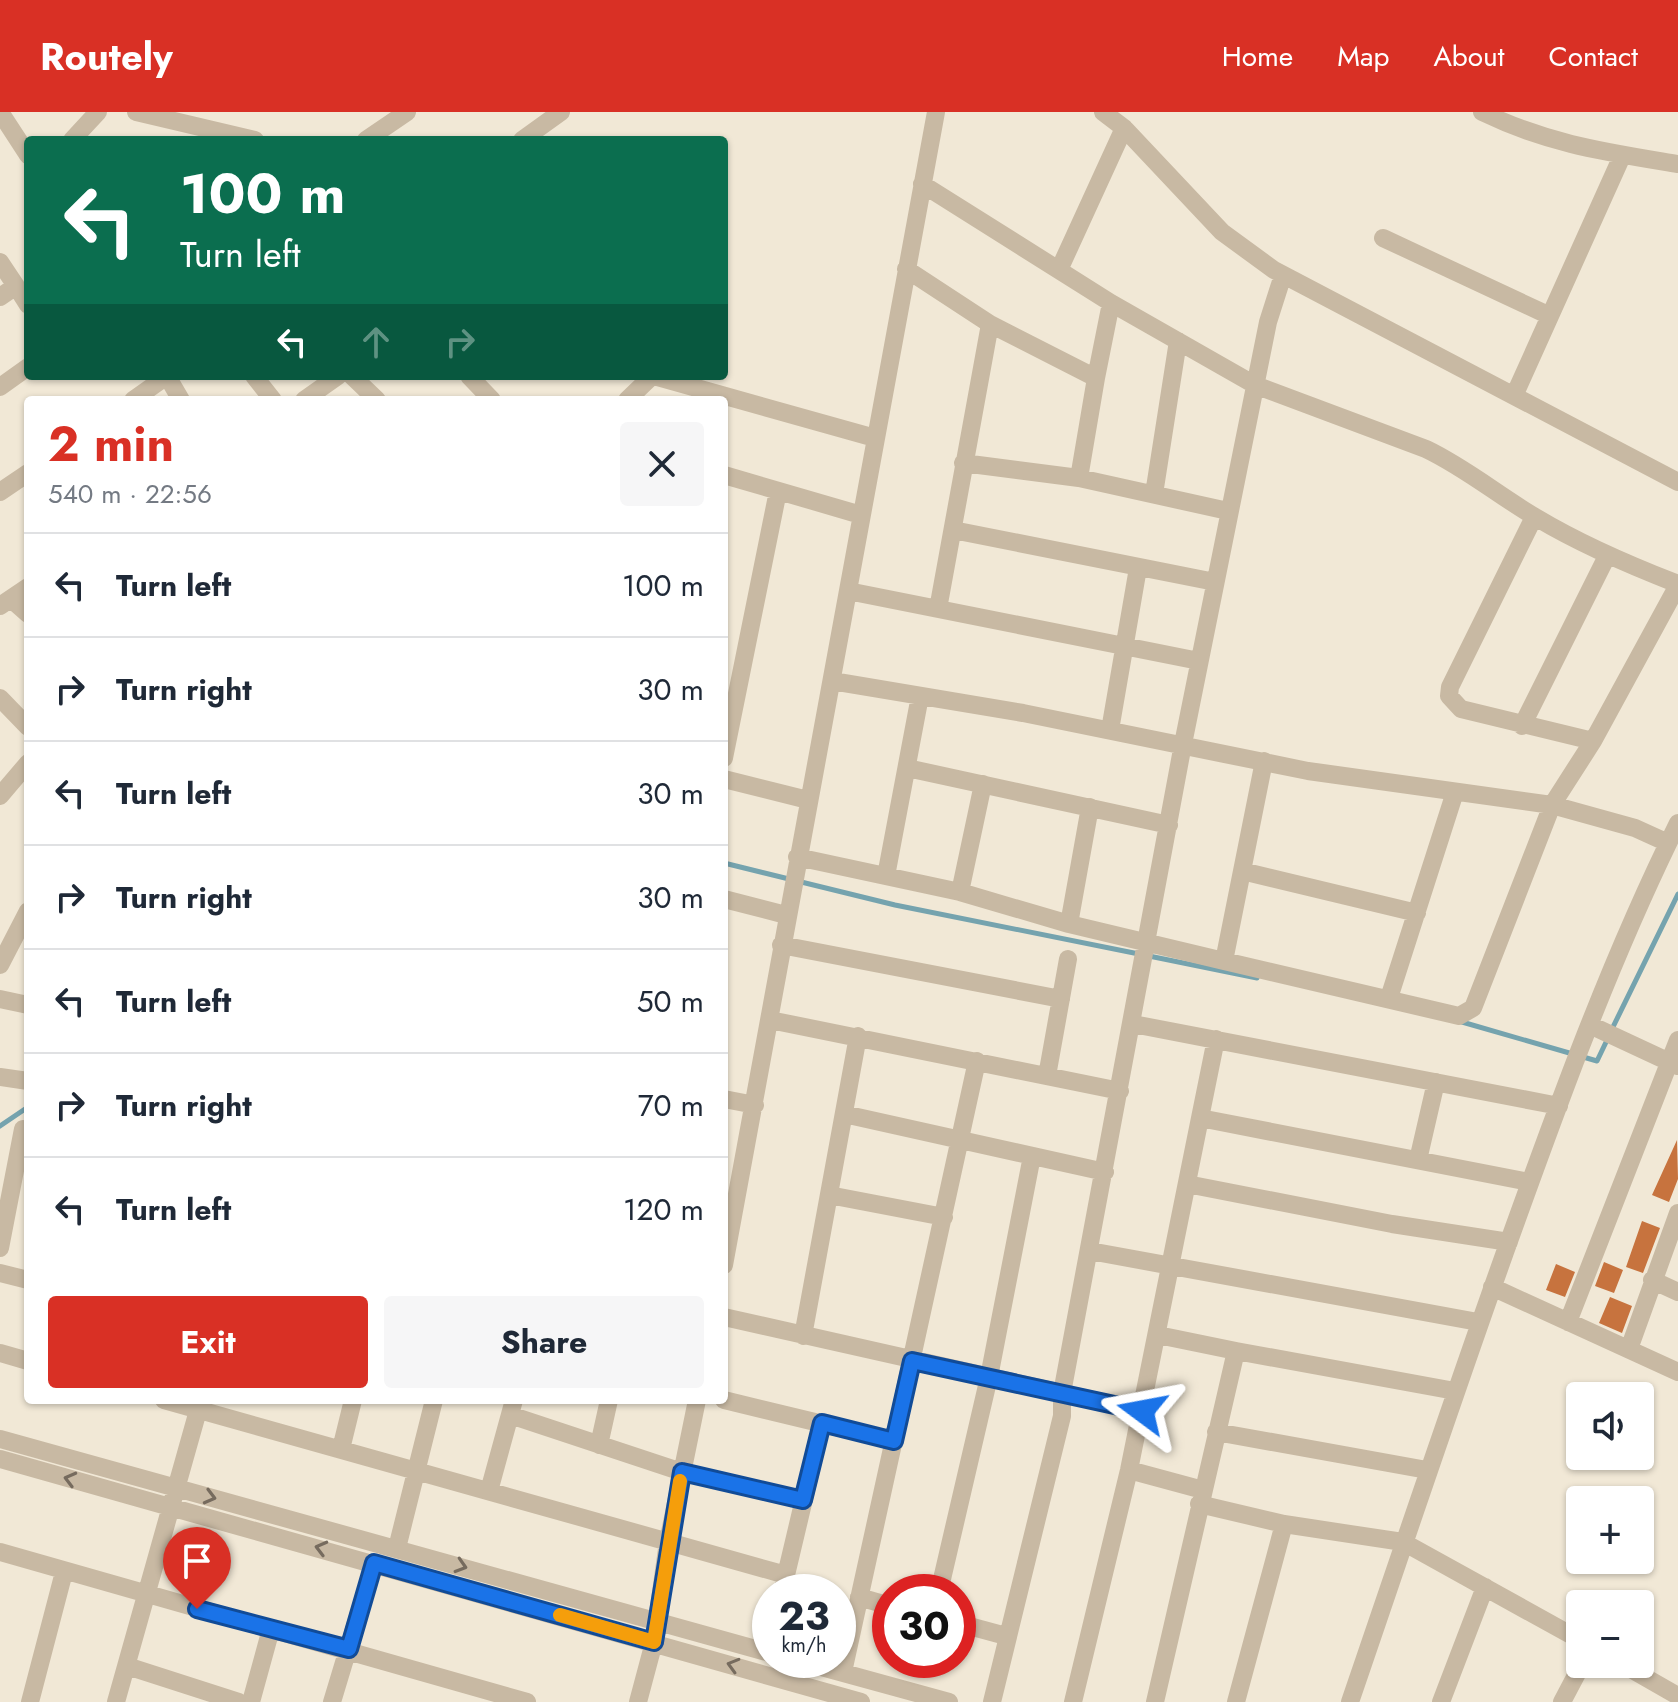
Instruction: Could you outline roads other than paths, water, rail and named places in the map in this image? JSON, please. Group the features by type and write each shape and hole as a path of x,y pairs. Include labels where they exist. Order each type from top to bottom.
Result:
{"street":[{"path":"0,112 24,149"},
{"path":"76,136 98,112"},
{"path":"136,112 219,136"},
{"path":"372,136 407,112"},
{"path":"528,136 561,112"},
{"path":"728,1226 732,1189 755,1105 786,915 936,112"},
{"path":"1103,112 1124,128 1222,232 1283,275 1678,482"},
{"path":"1482,112 1549,141 1678,164"},
{"path":"1059,270 1124,128"},
{"path":"1514,396 1622,156"},
{"path":"794,872 886,876 960,892 1069,924 1147,952 1224,961 1459,1016 1473,1008 1552,805 1593,741 1678,585 1607,556 1534,517 1472,474 1426,449 1255,385 1111,303 922,184"},
{"path":"1383,238 1550,316"},
{"path":"0,262 8,292"},
{"path":"906,269 990,324 1096,378"},
{"path":"992,1702 1062,1416 1062,1393 1228,511 1268,322 1283,275"},
{"path":"1079,478 1111,303"},
{"path":"938,609 990,324"},
{"path":"1154,494 1178,341"},
{"path":"0,387 24,370"},
{"path":"139,396 161,380"},
{"path":"257,380 270,396"},
{"path":"310,396 332,380"},
{"path":"356,380 373,396"},
{"path":"473,380 488,396"},
{"path":"631,396 649,380"},
{"path":"667,380 725,396"},
{"path":"728,397 875,438"},
{"path":"963,463 1079,478 1228,511"},
{"path":"0,492 24,476"},
{"path":"728,476 861,515"},
{"path":"728,738 778,491"},
{"path":"1534,517 1450,687 1449,696 1461,709 1593,741"},
{"path":"953,530 1215,582"},
{"path":"1522,726 1607,556"},
{"path":"1110,730 1138,568"},
{"path":"24,590 6,602 24,612"},
{"path":"848,591 1199,661"},
{"path":"832,681 1110,730 1264,761 1552,805 1635,828 1668,843"},
{"path":"886,876 920,696"},
{"path":"0,698 24,723"},
{"path":"1224,961 1264,761"},
{"path":"0,796 24,768"},
{"path":"907,768 1169,825"},
{"path":"728,780 808,800"},
{"path":"960,892 983,784"},
{"path":"1389,998 1455,792"},
{"path":"1069,924 1090,807"},
{"path":"1350,1702 1427,1470 1529,1182 1578,1055 1603,1031 1668,843 1678,823"},
{"path":"1242,871 1417,913"},
{"path":"728,900 786,915"},
{"path":"0,965 24,921"},
{"path":"781,945 1061,999"},
{"path":"1047,1076 1068,959"},
{"path":"0,999 24,1004"},
{"path":"770,1020 1120,1091"},
{"path":"1133,1024 1559,1106"},
{"path":"1603,1031 1673,1063"},
{"path":"803,1336 858,1036"},
{"path":"1073,1702 1142,1411 1216,1039"},
{"path":"1568,1322 1673,1063 1678,1040"},
{"path":"856,1611 977,1061"},
{"path":"0,1077 24,1080"},
{"path":"1418,1160 1436,1082"},
{"path":"728,1100 755,1105"},
{"path":"844,1114 1105,1172"},
{"path":"1200,1118 1529,1182"},
{"path":"0,1248 23,1129"},
{"path":"943,1574 989,1377 1032,1156"},
{"path":"1187,1184 1392,1224 1509,1242"},
{"path":"829,1195 944,1217"},
{"path":"1629,1349 1652,1280 1677,1220"},
{"path":"1090,1251 1478,1322"},
{"path":"0,1273 24,1279"},
{"path":"1652,1280 1678,1292"},
{"path":"1492,1287 1678,1372"},
{"path":"728,1318 1142,1411"},
{"path":"1158,1335 1455,1391"},
{"path":"1155,1702 1236,1351"},
{"path":"0,1353 24,1360"},
{"path":"728,1401 894,1441"},
{"path":"341,1449 352,1404"},
{"path":"397,1548 433,1404"},
{"path":"599,1445 608,1404"},
{"path":"638,1702 654,1642 668,1542 696,1404"},
{"path":"116,1702 200,1405 341,1449 668,1542 759,1574"},
{"path":"489,1491 512,1408 599,1445 682,1472 803,1500"},
{"path":"786,1574 822,1423"},
{"path":"1216,1432 1427,1470"},
{"path":"0,1439 657,1622 752,1645"},
{"path":"0,1459 861,1702"},
{"path":"1129,1470 1284,1524 1403,1542 1566,1632"},
{"path":"1236,1702 1284,1524"},
{"path":"0,1552 527,1702"},
{"path":"332,1702 374,1563"},
{"path":"30,1702 64,1572"},
{"path":"1441,1702 1485,1587"},
{"path":"859,1597 872,1601"},
{"path":"976,1628 1006,1636"},
{"path":"251,1702 271,1629"},
{"path":"127,1666 201,1696 239,1702"},
{"path":"856,1676 949,1702"},
{"path":"1562,1702 1575,1678"},
{"path":"1646,1678 1678,1696"}],"waterway":[{"path":"728,864 895,905 1139,954"},
{"path":"1612,1029 1678,894"},
{"path":"1149,956 1257,978"},
{"path":"1462,1022 1597,1061 1608,1038"},
{"path":"0,1126 24,1110"}]}
